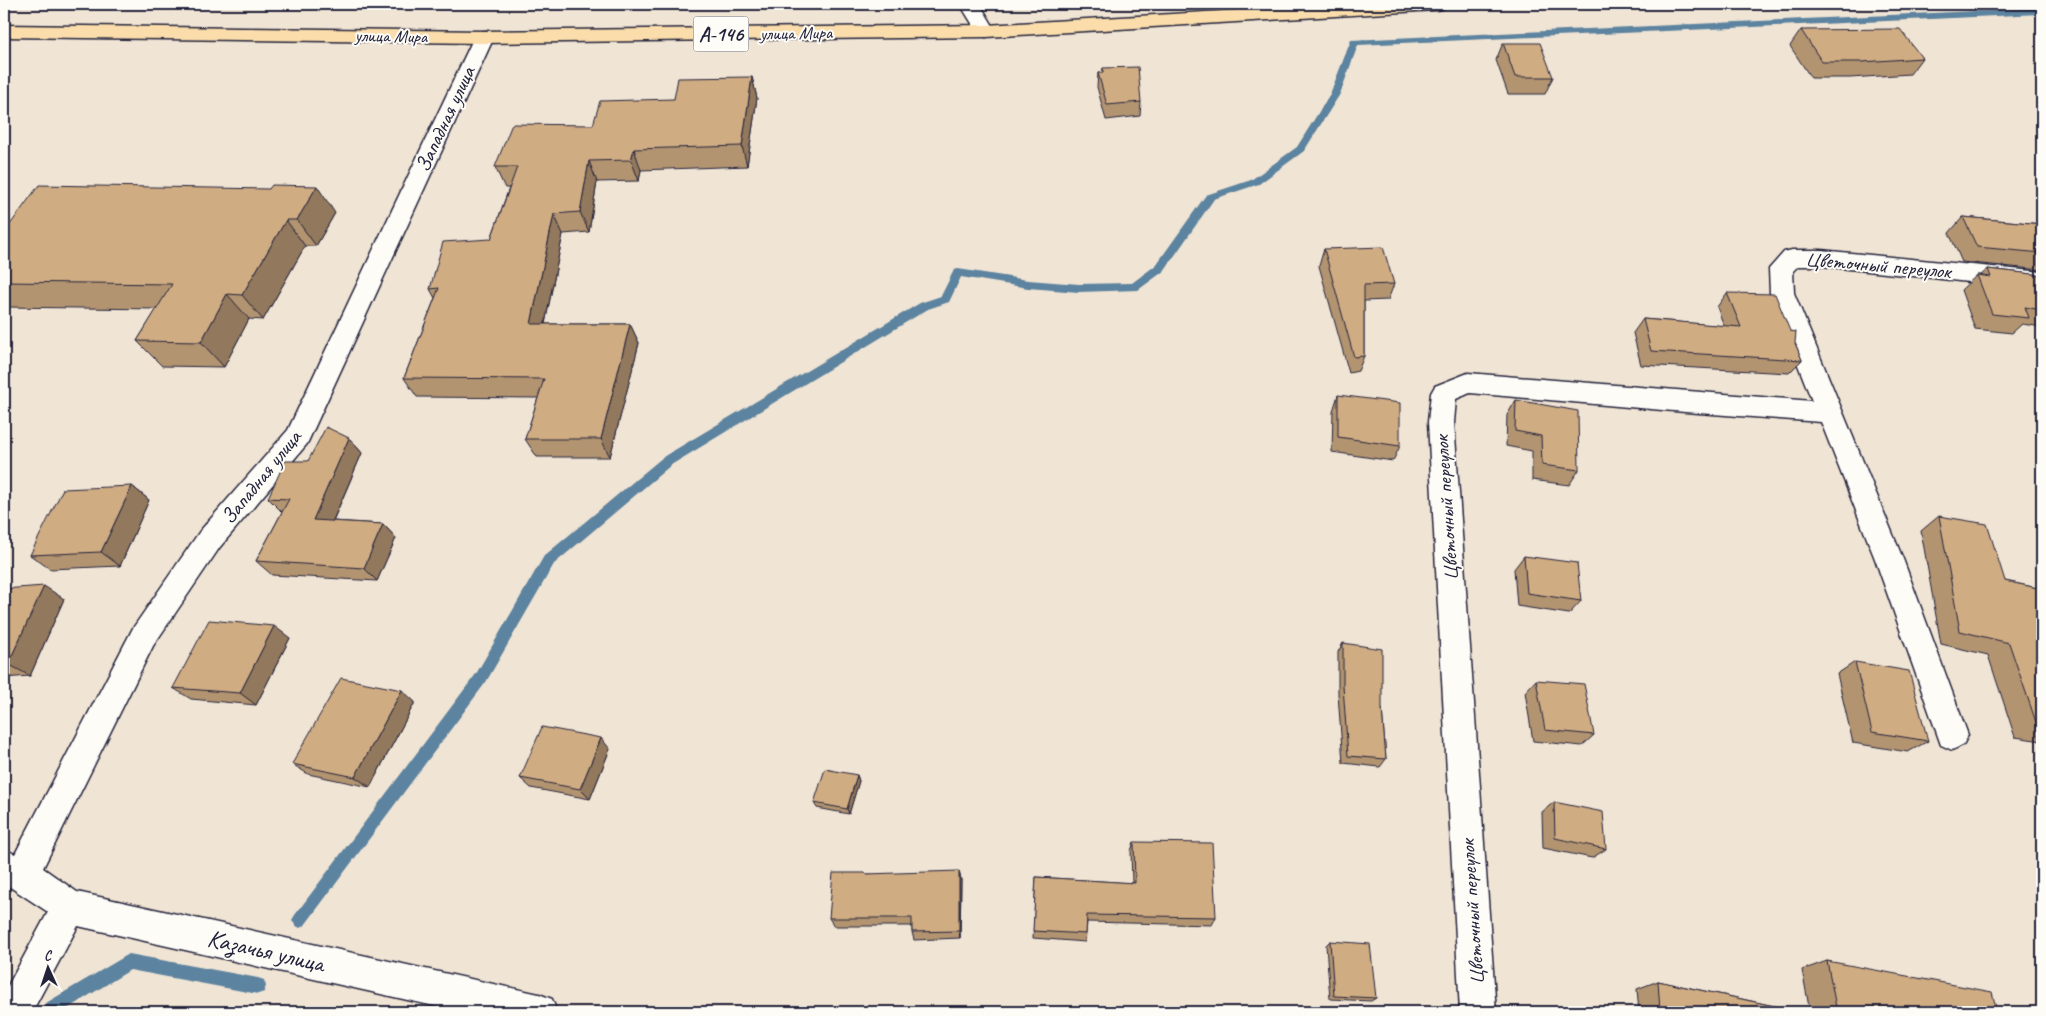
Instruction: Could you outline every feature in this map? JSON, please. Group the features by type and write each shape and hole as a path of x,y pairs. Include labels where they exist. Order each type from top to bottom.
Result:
{"highway":[{"name":"улица Мира","path":"4,31 484,37 986,31 1437,4"}],"street":[{"path":"970,4 986,31"},
{"name":"Западная улица","path":"13,870 143,637 210,539 298,437 484,37"},
{"name":"Цветочный переулок","path":"1952,735 1889,559 1782,293 1781,269 1792,258 1821,258 2042,281"},
{"name":"Цветочный переулок","path":"1478,1012 1441,422 1444,393 1468,383 1686,402 1830,412"},
{"name":"Казачья улица","path":"13,870 70,907 539,1012"},
{"path":"13,1012 70,907"}],"building":[{"path":"1900,29 1922,58 1862,62 1822,62 1801,30"},
{"path":"1503,43 1540,43 1553,77 1515,77"},
{"path":"1138,67 1141,102 1107,105 1098,73 1103,73 1103,68"},
{"path":"752,77 742,146 634,149 631,160 589,161 580,212 554,214 531,324 630,324 601,439 525,439 544,379 404,378 439,288 430,289 443,242 491,239 517,167 495,167 512,124 593,125 600,101 674,99 678,78"},
{"path":"39,185 269,189 272,185 317,186 297,220 286,220 242,295 227,294 201,342 137,341 172,284 4,282 4,233"},
{"path":"1963,217 2042,224 2042,253 1977,247"},
{"path":"1383,247 1394,284 1364,285 1364,356 1354,357 1324,249"},
{"path":"1988,269 2042,275 2042,310 2025,307 2029,318 1992,314 1977,275 1991,277"},
{"path":"1727,293 1775,294 1790,331 1796,332 1795,343 1802,360 1651,351 1643,319 1741,327"},
{"path":"1338,395 1400,403 1400,446 1338,437"},
{"path":"1516,400 1578,411 1579,470 1542,465 1541,436 1515,431"},
{"path":"326,427 349,438 313,520 383,524 364,568 256,561 289,499 268,498 285,461 308,461"},
{"path":"132,486 101,552 30,555 63,489"},
{"path":"1939,516 1987,524 2005,581 2042,589 2042,726 2037,725 2009,643 1960,631"},
{"path":"1524,556 1577,563 1581,601 1527,593"},
{"path":"44,586 8,664 4,665 4,589"},
{"path":"209,620 274,626 240,693 173,688"},
{"path":"1343,643 1382,649 1382,709 1386,759 1348,756 1343,686"},
{"path":"1855,662 1909,671 1928,741 1872,732"},
{"path":"341,678 402,690 355,777 292,764"},
{"path":"1536,680 1584,684 1594,735 1545,730"},
{"path":"542,727 601,738 580,789 520,778"},
{"path":"825,769 857,775 847,809 814,803"},
{"path":"1554,802 1603,812 1606,849 1555,838"},
{"path":"1134,842 1212,843 1216,917 1087,915 1086,934 1033,931 1036,877 1135,883"},
{"path":"959,871 959,931 912,932 912,918 829,918 833,873 866,874"},
{"path":"1330,941 1370,944 1376,998 1334,996"},
{"path":"1827,961 1992,992 1997,1012 1837,1012"},
{"path":"1658,981 1802,1012 1660,1012"}],"waterway":[{"path":"300,920 481,678 549,560 667,461 924,306 945,299 958,273 1028,284 1079,288 1134,287 1160,268 1210,197 1255,182 1301,149 1335,94 1354,42 2042,11"},
{"path":"50,1012 129,962 258,986"}]}
